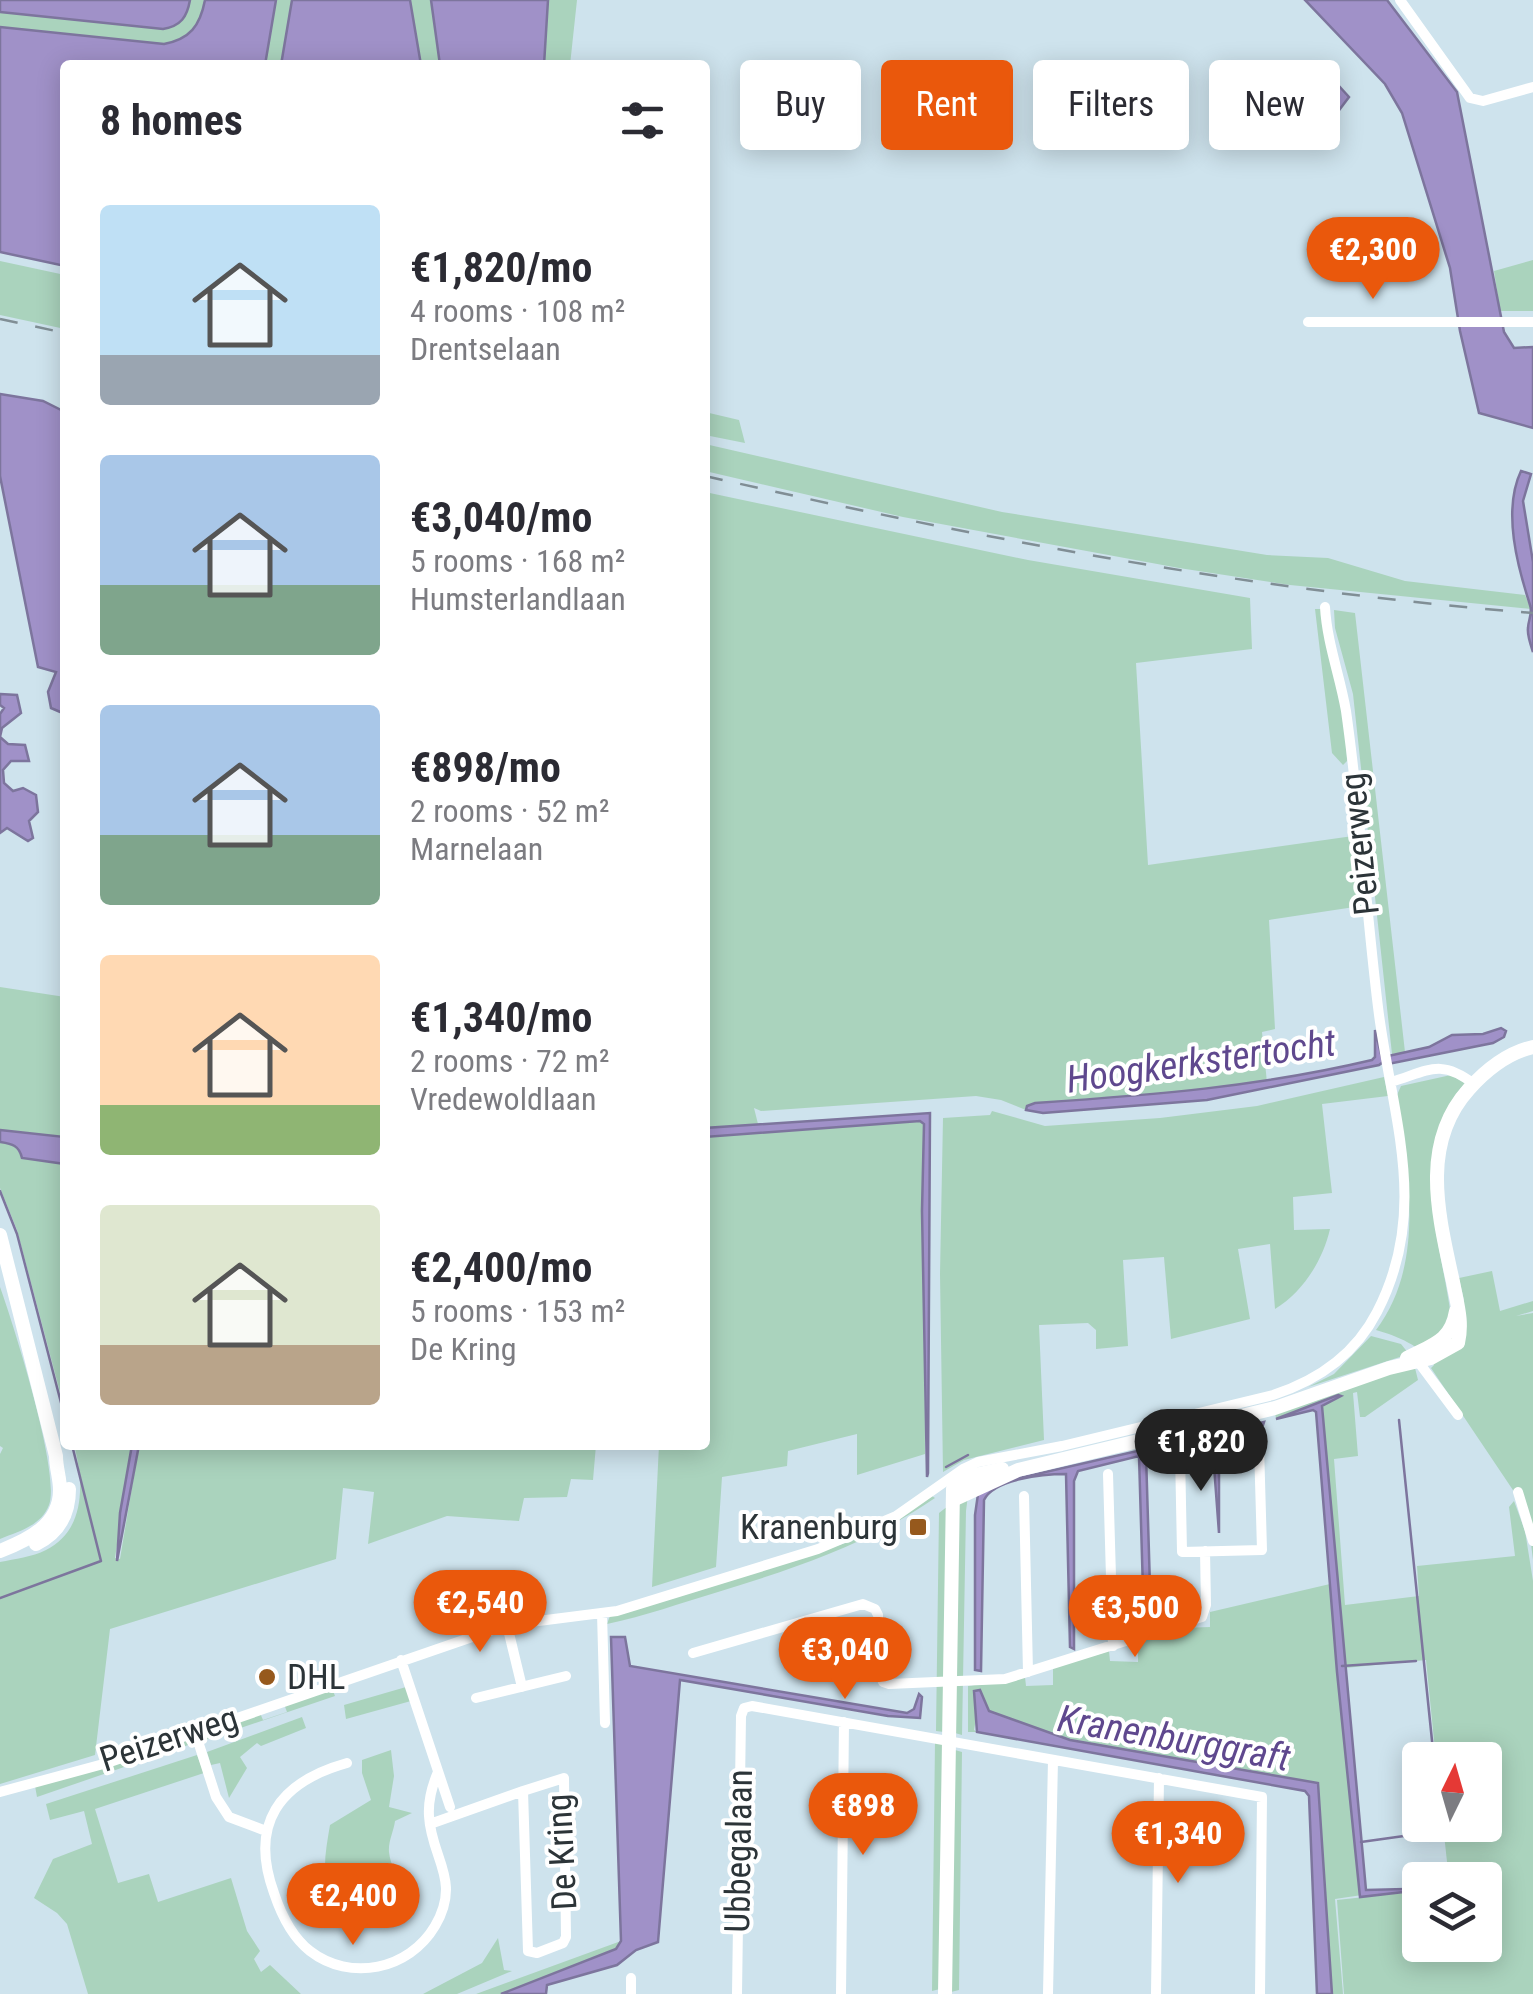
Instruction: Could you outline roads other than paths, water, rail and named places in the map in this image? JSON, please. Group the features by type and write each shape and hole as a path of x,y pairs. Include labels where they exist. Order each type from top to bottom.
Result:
{"street":[{"path":"1400,0 1470,98 1483,101 1533,87"},
{"path":"1308,322 1528,322"},
{"name":"Peizerweg","path":"949,1683 953,1495 982,1473 1018,1470 1063,1453 1296,1388 1336,1364 1352,1348 1368,1328 1388,1290 1406,1219 1402,1158 1386,1060 1346,710 1326,629 1326,607"},
{"name":"Peizerweg","path":"0,1792 107,1762 507,1625 602,1614 818,1549 896,1516 970,1465 1063,1453 1276,1408 1416,1358 1440,1355 1458,1344 1461,1315 1441,1220 1436,1169 1446,1125 1474,1084 1501,1060 1533,1046"},
{"path":"1390,1082 1440,1068 1455,1070 1474,1084"},
{"path":"0,1235 56,1456 60,1490 52,1518 36,1534 3,1550"},
{"path":"0,1261 15,1296"},
{"path":"1416,1358 1458,1415"},
{"path":"1180,1454 1182,1552 1262,1550 1259,1446"},
{"path":"1108,1474 1112,1646"},
{"path":"1518,1492 1533,1542"},
{"path":"1024,1496 1028,1672"},
{"path":"693,1653 864,1604 878,1615 878,1667 883,1682 984,1682 1202,1617 1206,1610 1206,1551"},
{"path":"602,1614 605,1723"},
{"path":"507,1625 522,1687"},
{"path":"401,1660 450,1807"},
{"path":"476,1698 566,1676"},
{"path":"946,1994 949,1683"},
{"name":"Ubbegalaan","path":"737,1994 744,1708 752,1706 844,1722"},
{"path":"841,1994 844,1722 1262,1796 1260,1994"},
{"path":"195,1732 216,1796 229,1817 266,1830"},
{"path":"1048,1994 1054,1760"},
{"path":"347,1764 309,1776 294,1786 274,1812 266,1830 267,1869 279,1907 295,1936 329,1962 367,1969 387,1966 414,1951 441,1913 446,1878 430,1824 432,1788 438,1772"},
{"name":"De Kring","path":"430,1824 523,1792 564,1778 566,1938 536,1953 528,1951 523,1792"},
{"path":"1156,1994 1159,1778"},
{"path":"631,1994 632,1978"}],"waterway":[{"path":"0,1191 17,1234 60,1399"},
{"path":"1399,1420 1432,1742"},
{"path":"0,1598 101,1561 73,1450"},
{"name":"Kranenburggraft","path":"946,1467 968,1455"},
{"path":"1342,1666 1416,1661"},
{"path":"1361,1842 1402,1836"}],"railway":[{"path":"0,319 60,332"},
{"path":"710,477 1116,560 1324,591 1533,613"}],"place":[{"name":"Kranenburg","path":"918,1527"},
{"name":"DHL","path":"267,1677"}],"water label":[{"name":"Hoogkerkstertocht","path":"1201,1061"}]}
